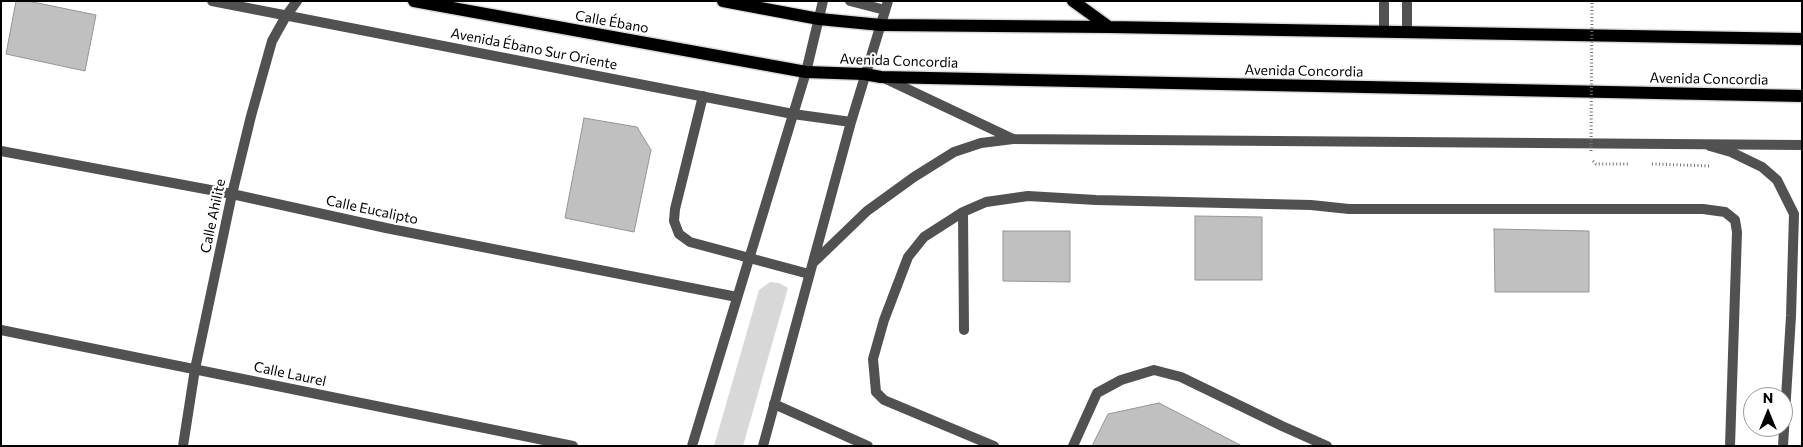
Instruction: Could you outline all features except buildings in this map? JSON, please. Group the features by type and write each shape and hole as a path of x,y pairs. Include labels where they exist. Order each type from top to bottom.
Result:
{"main road":[{"name":"Calle Ébano","path":"414,1 806,72"},
{"path":"723,1 819,19 881,25 1384,31 1802,39"},
{"path":"1073,1 1109,27"},
{"name":"Avenida Concordia","path":"806,72 864,74 881,77 1802,96"}],"street":[{"name":"Avenida Ébano Sur Oriente","path":"212,1 793,114 851,122"},
{"name":"Calle Ahilite","path":"183,446 195,369 232,194 265,62 272,41 297,1"},
{"path":"692,446 806,72 823,1"},
{"path":"763,446 864,74 887,5 850,1"},
{"path":"1384,1 1384,31"},
{"path":"1407,1 1407,32"},
{"path":"881,77 1013,139"},
{"path":"703,96 675,209 674,221 679,234 690,242 749,257 811,269"},
{"path":"811,269 867,211 914,177 954,152 981,143 1013,139 1802,145"},
{"path":"1699,143 1731,152 1762,167 1777,180 1794,214 1791,316 1783,446"},
{"name":"Calle Eucalipto","path":"1,151 232,194 396,230 736,297"},
{"path":"994,446 884,400 876,392 873,359 884,320 908,257 924,237 963,212 986,202 1028,196 1096,200 1311,205 1350,209 1704,209 1725,212 1735,220 1737,232 1730,446"},
{"path":"963,212 964,330"},
{"name":"Calle Laurel","path":"1,330 573,446"},
{"path":"1072,446 1097,393 1121,380 1154,370 1181,377 1327,446"},
{"path":"774,404 868,446"}],"path":[{"path":"1591,151 1592,1"},
{"path":"1596,164 1630,164"},
{"path":"1648,164 1656,164"}],"shaded area":[{"path":"770,282 779,283 788,288 743,446 714,446 759,290"}]}
